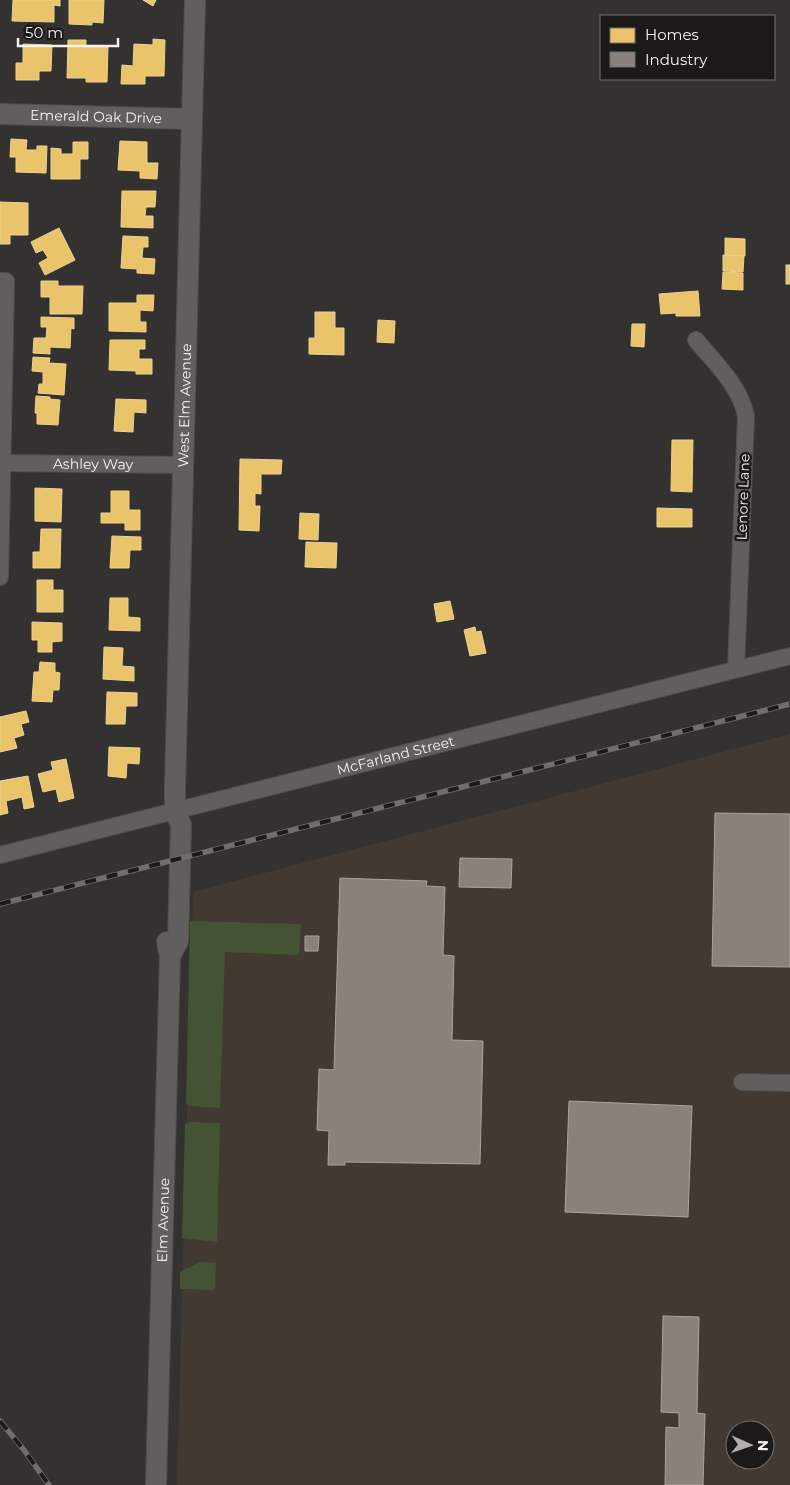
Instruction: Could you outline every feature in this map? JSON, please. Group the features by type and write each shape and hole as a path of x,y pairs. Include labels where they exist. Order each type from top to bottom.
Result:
{"street":[{"name":"West Elm Avenue","path":"174,860 167,828 175,810 182,465 195,0"},
{"name":"Emerald Oak Drive","path":"0,114 192,118"},
{"path":"0,281 6,281 0,577"},
{"name":"Lenore Lane","path":"696,340 737,391 744,403 746,416 736,669"},
{"name":"Ashley Way","path":"3,463 182,465"},
{"name":"McFarland Street","path":"0,855 790,656"},
{"name":"Elm Avenue","path":"156,1485 170,956 167,941 174,860"},
{"path":"742,1082 790,1083"}],"shaded area":[{"path":"790,734 790,1485 177,1485 193,892"}],"green space":[{"path":"190,921 301,924 299,955 225,952 220,1108 190,1106 186,1104"},
{"path":"190,1122 220,1123 217,1242 182,1238 185,1124"},
{"path":"200,1262 216,1263 215,1290 180,1289 180,1272"}],"building: Homes":[{"path":"13,0 60,0 60,6 54,5 54,22 12,21"},
{"path":"69,0 104,0 103,23 92,22 92,25 69,24"},
{"path":"143,0 156,0 153,6"},
{"path":"153,39 165,40 164,76 145,76 145,84 121,84 122,65 133,66 134,44 153,45"},
{"path":"68,40 86,40 86,47 108,47 107,82 86,82 86,78 67,78"},
{"path":"23,44 52,45 51,71 39,71 39,80 16,80 16,63 23,63"},
{"path":"11,139 27,140 26,150 37,150 37,146 47,146 46,173 16,172 16,157 10,157"},
{"path":"120,141 147,142 147,163 158,163 157,179 140,178 140,171 118,170"},
{"path":"73,142 88,142 88,159 80,159 80,179 51,179 51,148 61,149 61,154 73,154"},
{"path":"122,191 156,191 155,207 146,207 145,216 153,216 153,228 121,227"},
{"path":"0,202 28,203 28,235 10,235 10,244 0,244"},
{"path":"59,228 75,260 45,275 39,263 48,258 43,250 36,253 31,242"},
{"path":"123,236 148,237 148,247 143,247 142,258 155,259 154,274 137,273 137,269 121,268"},
{"path":"725,238 745,239 745,256 725,255"},
{"path":"723,255 744,256 743,272 723,271"},
{"path":"786,265 790,265 790,284 786,284"},
{"path":"723,272 743,273 743,290 722,289"},
{"path":"41,281 58,281 58,286 83,286 82,314 50,314 50,297 41,297"},
{"path":"698,291 700,316 676,316 676,313 661,314 659,294"},
{"path":"137,295 154,295 153,311 140,310 140,322 146,322 146,332 109,331 109,303 137,303"},
{"path":"315,312 335,312 335,328 344,328 344,355 309,354 309,338 315,338"},
{"path":"41,317 74,318 74,329 71,328 70,348 50,347 50,354 33,353 34,338 46,338 47,327 41,327"},
{"path":"378,320 395,321 394,343 377,342"},
{"path":"632,324 645,324 644,347 631,346"},
{"path":"110,340 145,340 145,349 139,349 139,359 152,359 152,374 136,374 136,371 109,370"},
{"path":"33,357 50,358 49,363 66,364 64,395 38,393 39,384 43,384 43,372 32,371"},
{"path":"36,396 60,400 58,425 37,424 37,413 35,413"},
{"path":"116,399 146,400 146,413 134,412 133,432 114,431"},
{"path":"672,440 693,440 692,492 671,491"},
{"path":"240,459 282,460 281,474 261,474 261,494 255,493 255,506 260,506 259,531 239,530"},
{"path":"35,488 62,489 61,522 35,521"},
{"path":"111,491 129,491 129,510 140,510 140,530 125,530 125,523 101,523 101,513 111,513"},
{"path":"657,508 692,509 692,527 657,527"},
{"path":"300,513 319,514 318,540 299,539"},
{"path":"41,529 61,529 60,568 33,568 33,552 40,552"},
{"path":"112,536 141,537 141,550 130,550 129,568 110,568"},
{"path":"306,542 337,543 336,568 305,567"},
{"path":"37,580 53,580 53,590 63,590 63,612 37,612"},
{"path":"110,598 128,598 128,617 140,618 140,631 109,630"},
{"path":"450,601 454,619 437,622 434,604"},
{"path":"32,622 62,623 62,641 52,642 52,652 38,652 38,640 32,640"},
{"path":"475,627 476,632 481,631 486,653 470,656 464,630"},
{"path":"104,647 123,648 122,666 134,667 134,681 103,679"},
{"path":"40,662 55,663 55,672 60,673 59,690 53,690 52,702 32,701 34,672 39,672"},
{"path":"107,692 137,693 137,706 126,706 125,724 106,724"},
{"path":"26,711 29,722 21,724 24,735 14,738 17,748 0,752 0,717"},
{"path":"109,747 140,748 139,764 127,763 126,778 108,776"},
{"path":"66,759 74,798 59,802 56,789 43,792 38,774 53,770 51,762"},
{"path":"28,776 34,807 24,809 22,797 6,801 8,813 0,815 0,781"}],"building: Industry":[{"path":"715,813 790,814 790,967 712,966"},
{"path":"460,858 512,859 511,888 459,887"},
{"path":"340,878 427,881 426,886 445,887 443,955 454,956 452,1040 483,1041 480,1164 345,1162 345,1165 328,1165 329,1131 317,1130 319,1069 334,1070"},
{"path":"305,936 319,936 318,951 305,951"},
{"path":"569,1101 692,1106 688,1217 565,1212"},
{"path":"663,1316 699,1317 697,1413 705,1414 703,1485 665,1485 666,1427 679,1428 679,1413 661,1412"}],"railway":[{"path":"0,904 790,704"},
{"path":"0,1421 49,1485"}]}
